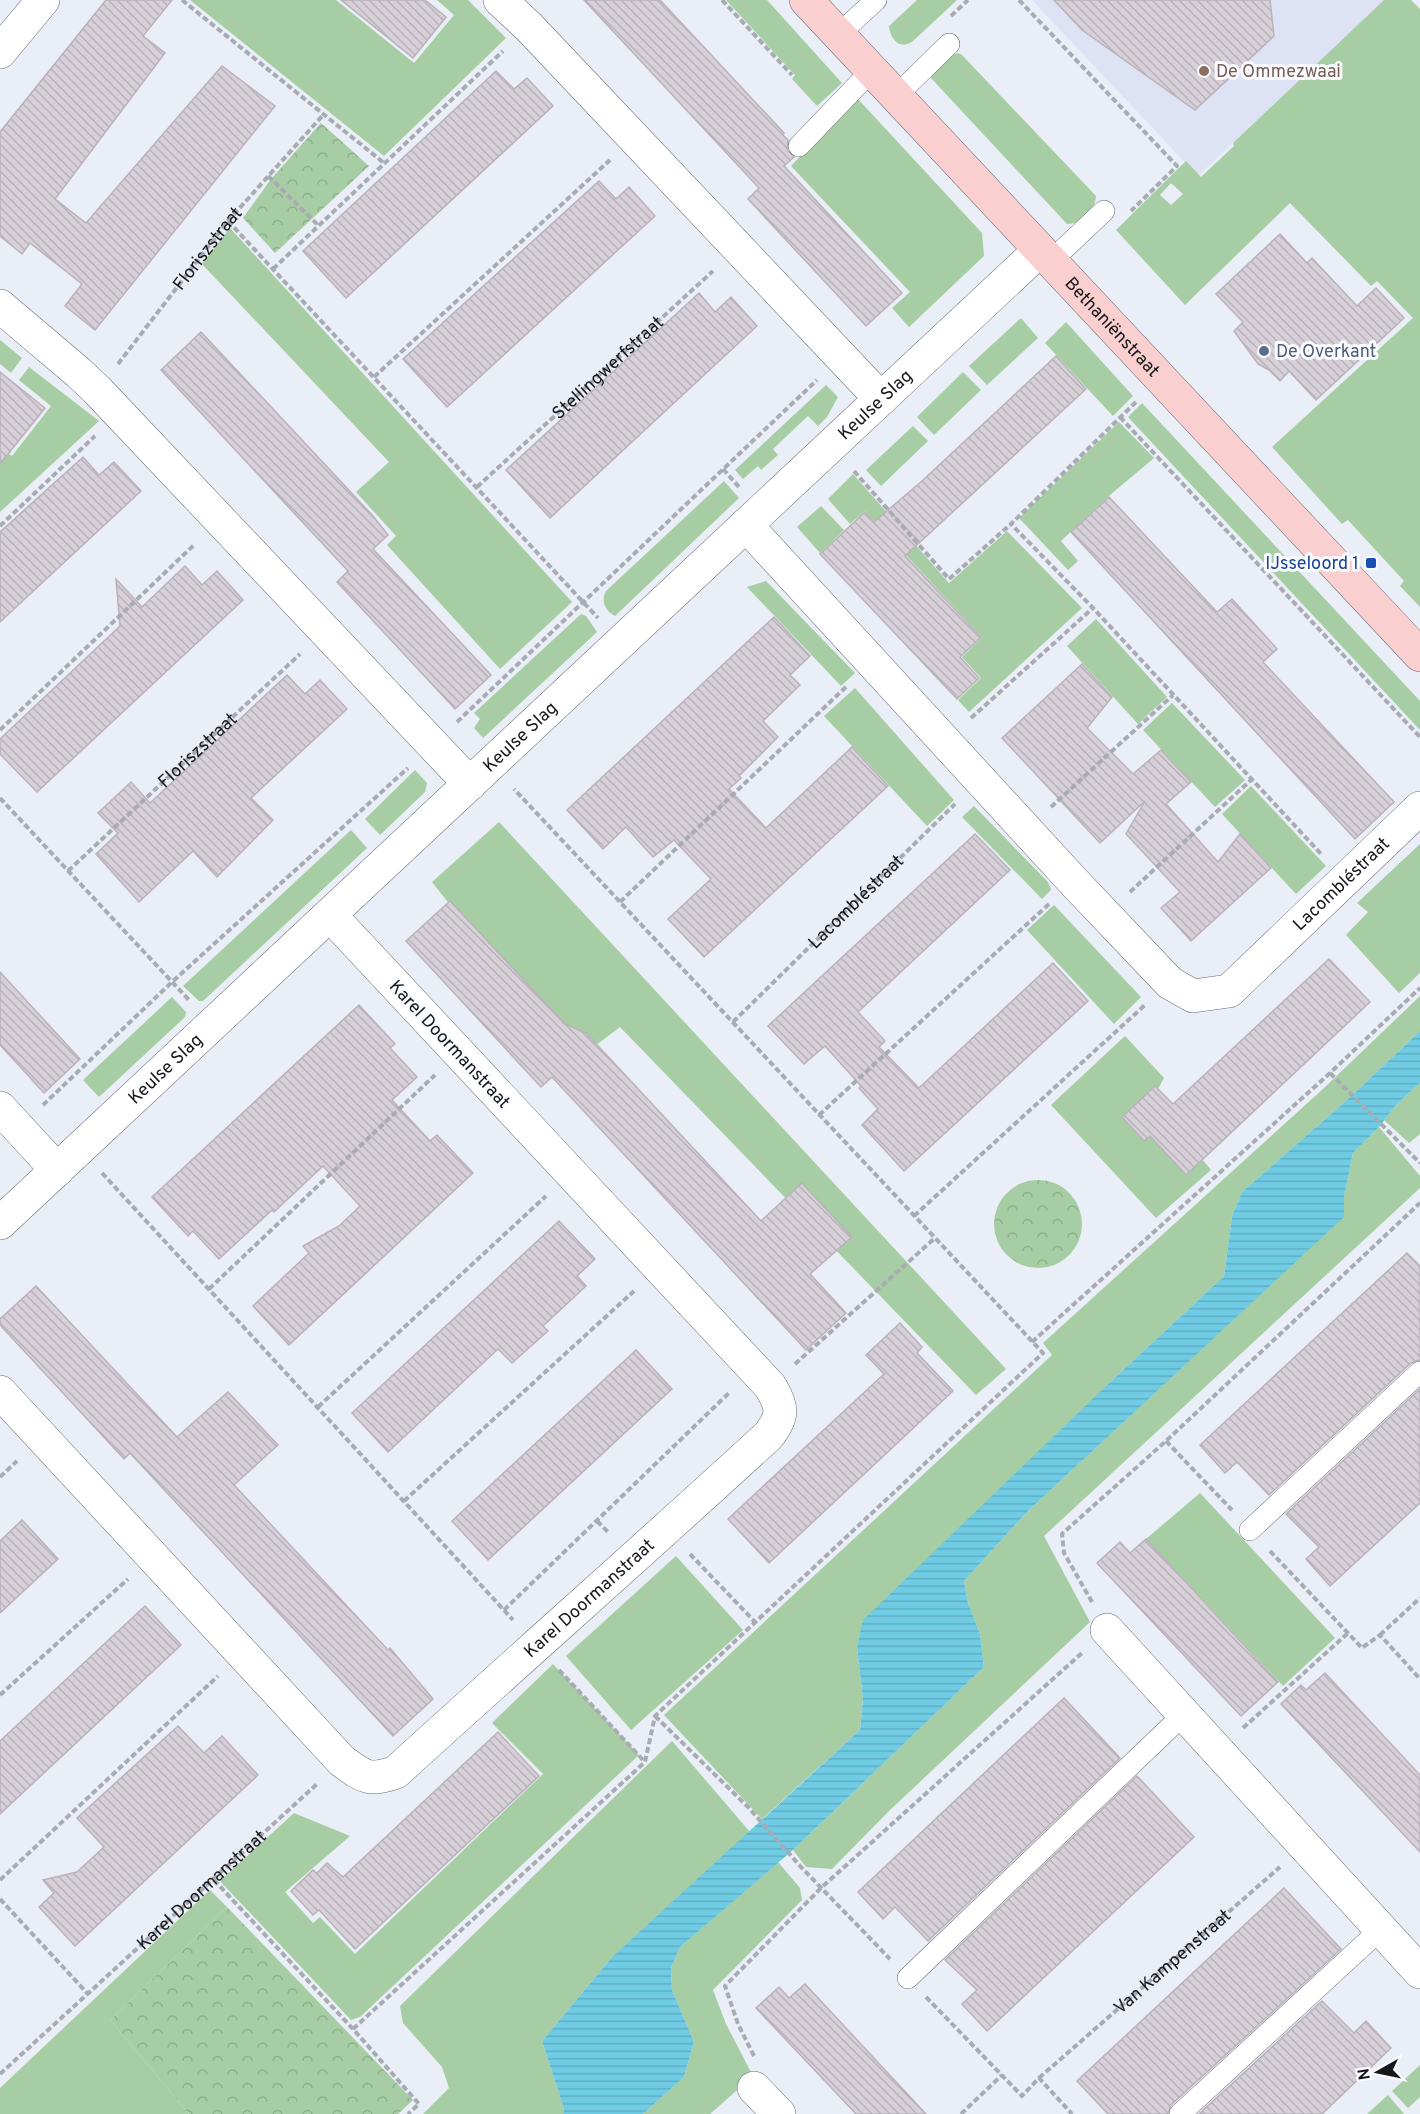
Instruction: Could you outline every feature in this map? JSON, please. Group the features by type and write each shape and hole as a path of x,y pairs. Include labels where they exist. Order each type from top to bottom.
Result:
{"street":[{"path":"0,52 43,0"},
{"path":"500,0 529,27 881,399"},
{"name":"Bethaniënstraat","path":"806,0 1420,655"},
{"name":"Keulse Slag","path":"0,1223 881,399 1046,256"},
{"path":"0,306 79,373 325,630 481,774"},
{"name":"Lacombléstraat","path":"746,525 1074,882 1170,983 1193,996 1228,991 1420,808"},
{"name":"Karel Doormanstraat","path":"0,1392 342,1761 364,1777 379,1779 396,1772 667,1529 768,1436 780,1421 780,1402 762,1378 330,915"},
{"path":"0,1108 57,1170"},
{"path":"1107,1630 1420,1972"},
{"path":"754,2088 779,2114"}],"lane":[{"path":"838,35 876,0"},
{"path":"896,96 950,44"},
{"path":"799,146 872,70"},
{"path":"1046,256 1104,211"},
{"path":"1250,1530 1420,1372"},
{"path":"908,1978 1184,1714"},
{"path":"1180,2114 1381,1929"}],"path":[{"path":"182,0 384,163"},
{"path":"722,0 792,75"},
{"path":"1019,0 1177,166 1129,213"},
{"path":"273,269 529,27"},
{"name":"Floriszstraat","path":"0,526 108,402 228,221 324,114"},
{"path":"374,377 635,139"},
{"path":"268,176 319,226"},
{"path":"228,221 621,642"},
{"name":"Stellingwerfstraat","path":"477,487 710,275 737,247"},
{"path":"831,446 949,579 1011,524 1160,378"},
{"path":"1120,417 1420,737"},
{"path":"723,469 744,492"},
{"path":"0,730 220,520"},
{"path":"1011,524 1094,608 1345,880"},
{"path":"946,741 1094,608"},
{"name":"Floriszstraat","path":"68,871 325,630"},
{"path":"620,902 872,663"},
{"path":"1026,830 1173,695"},
{"path":"353,2029 645,1761 655,1716 1043,1353 620,902 481,774"},
{"path":"1106,915 1252,779"},
{"name":"Lacombléstraat","path":"733,1022 980,780"},
{"path":"0,798 212,1025"},
{"path":"819,1115 1074,882"},
{"path":"914,1215 1170,983"},
{"path":"1032,1342 1330,1073 1420,988"},
{"path":"209,1289 458,1053"},
{"path":"1330,1073 1420,1163"},
{"path":"80,1148 645,1761"},
{"path":"318,1407 571,1173"},
{"path":"754,2088 759,2067 738,2024 725,1986 821,1888 1107,1630 1064,1553 1062,1534 1166,1441 1420,1203"},
{"path":"504,1610 762,1378 935,1238"},
{"path":"404,1501 660,1268"},
{"path":"1166,1441 1362,1648 1380,1635 1420,1598"},
{"path":"667,1529 756,1623"},
{"path":"0,1695 152,1556"},
{"path":"1218,1751 1348,1633"},
{"path":"1380,1635 1420,1678"},
{"path":"0,1881 242,1653"},
{"path":"655,1716 749,1808 801,1867 1002,2075 961,2114"},
{"name":"Karel Doormanstraat","path":"0,2074 342,1761"},
{"name":"Van Kampenstraat","path":"1002,2075 1022,2096 1039,2078 1305,1846"},
{"path":"214,1880 353,2029 419,2104 408,2114"},
{"path":"0,1899 88,1994"},
{"path":"1039,2078 1072,2114"}],"shaded area":[{"name":"De Ommezwaai","path":"1032,0 1384,0 1198,176"}],"green space":[{"path":"190,0 336,0 414,63 454,15 437,0 468,0 506,38 384,156"},
{"path":"726,0 767,0 842,83 817,106 792,79 795,75"},
{"path":"917,0 957,0 913,41 904,45 900,44 891,35 889,26"},
{"path":"1384,0 1411,0 1420,9 1420,607 1400,586 1404,581 1348,520 1342,524 1272,447 1413,318 1377,281 1371,286 1290,203 1185,305 1116,230 1186,161 1201,177 1234,146 1233,143","holes":["1171,183 1183,194 1171,205 1160,195"]},
{"path":"958,53 1096,196 1087,216 1078,222 1067,224 930,77 941,62"},
{"path":"857,98 982,233 984,256 909,327 892,308 910,292 791,166"},
{"path":"321,123 369,166 275,253 243,218 271,179"},
{"path":"230,228 572,602 500,669 387,545 396,536 356,492 389,462 202,264"},
{"path":"1021,318 1038,338 987,385 969,366"},
{"path":"1066,322 1133,396 1113,416 1045,343"},
{"path":"0,340 22,358 11,373 0,364"},
{"path":"29,367 99,421 0,512 0,447 12,456 51,406 19,380"},
{"path":"963,372 981,390 934,435 917,417"},
{"path":"826,385 838,397 827,417 818,426 808,416 773,449 778,455 761,470 758,466 743,479 735,470"},
{"path":"1142,403 1420,701 1420,730 1128,417"},
{"path":"1119,422 1154,458 1061,541 1078,561 1068,570 1019,518"},
{"path":"913,426 928,441 881,486 866,470"},
{"path":"853,474 949,583 1007,531 1082,608 969,712 958,700 981,678 962,657 982,637 865,511 850,524 828,499"},
{"path":"724,481 739,498 615,616 609,612 604,602 606,591"},
{"path":"821,506 844,530 820,553 797,527"},
{"path":"766,581 855,673 841,686 747,587"},
{"path":"581,614 586,616 597,632 483,738 474,728 480,719 474,713"},
{"path":"1096,619 1167,697 1138,724 1067,646"},
{"path":"855,688 954,800 927,826 824,716"},
{"path":"1172,703 1245,780 1215,807 1143,730"},
{"path":"415,770 427,783 425,792 380,835 365,819"},
{"path":"1251,786 1326,866 1296,894 1222,814"},
{"path":"974,806 1048,882 1051,890 1042,899 962,817"},
{"path":"499,822 1006,1369 976,1395 620,1027 599,1043 583,1046 447,901 432,882"},
{"path":"351,830 367,848 203,1001 199,1001 183,986"},
{"path":"1420,844 1420,973 1399,993 1346,935 1368,912 1357,903"},
{"path":"1054,905 1141,997 1114,1024 1027,930"},
{"path":"1420,996 1420,1031 1348,1099 1242,1192 1232,1216 1224,1276 1107,1385 857,1648 863,1699 860,1730 762,1819 664,1715 1052,1355 1043,1343 1324,1088"},
{"path":"172,997 186,1012 185,1017 99,1097 83,1080"},
{"path":"1125,1036 1164,1078 1158,1089 1144,1097 1122,1117 1144,1141 1150,1136 1185,1174 1202,1159 1211,1170 1156,1218 1051,1105"},
{"path":"1420,1083 1420,1134 1409,1143 1384,1120 1396,1105"},
{"path":"1379,1127 1420,1176 1420,1188 1044,1536 1090,1622 889,1811 832,1869 806,1867 793,1850 984,1667 980,1634 968,1603 964,1581 1028,1511 1343,1217 1344,1197 1353,1153"},
{"path":"1029,1180 1047,1180 1063,1187 1075,1199 1082,1215 1082,1233 1075,1249 1063,1261 1047,1268 1029,1268 1013,1261 1001,1249 994,1233 994,1215 1001,1199 1013,1187"},
{"path":"1200,1493 1335,1638 1283,1686 1146,1539"},
{"path":"676,1556 743,1630 631,1730 566,1656"},
{"path":"553,1664 639,1755 360,2017 351,2020 220,1881 294,1813 350,1836 285,1892 313,1923 320,1917 355,1954 543,1774 492,1723"},
{"path":"672,1741 750,1832 613,1956 542,2041 564,2109 563,2114 423,2114 449,2088 442,2067 403,2023 400,2006"},
{"path":"778,1862 800,1888 802,1900 713,1990 726,2024 753,2076 710,2114 643,2114 684,2077 694,2042 672,1990 671,1968 680,1947"},
{"path":"210,1890 227,1907 110,2020 189,2114 0,2114 0,2088"},
{"path":"227,1907 413,2100 398,2114 189,2114 110,2020"},
{"path":"1420,2065 1420,2097 1408,2108 1392,2091"},
{"path":"1388,2095 1404,2114 1367,2114"}],"water":[{"path":"1420,1031 1420,1083 1396,1105 1379,1127 1353,1153 1344,1197 1344,1217 1028,1511 964,1581 968,1603 980,1634 984,1667 793,1850 680,1947 671,1968 672,1990 694,2042 684,2077 643,2114 563,2114 564,2109 542,2041 613,1956 860,1730 863,1699 857,1648 863,1620 1107,1385 1224,1276 1232,1216 1242,1192 1348,1099"}],"building":[{"path":"106,0 172,0 143,36 165,53 55,199 86,223 222,66 275,106 95,330 65,306 82,284 30,243 22,254 0,236 0,132"},
{"path":"341,0 425,0 446,17 413,58"},
{"path":"584,0 660,0 784,133 783,135 788,140 787,150 794,157 784,166 902,293 866,326 748,199 759,188"},
{"path":"1054,0 1270,0 1274,36 1195,110 1082,30"},
{"path":"496,71 514,89 527,78 553,106 346,298 303,251"},
{"path":"599,181 616,199 629,187 655,216 447,407 403,359"},
{"path":"1280,234 1307,263 1312,258 1357,306 1376,288 1404,318 1316,400 1289,371 1280,381 1269,370 1258,364 1234,331 1243,322 1216,294"},
{"path":"699,293 715,312 731,297 757,326 550,518 506,470"},
{"path":"201,332 373,516 388,535 373,549 491,675 455,709 337,582 348,571 161,370"},
{"path":"1056,356 1086,389 905,556 981,637 960,657 979,678 957,699 820,554 865,512 874,522 922,481"},
{"path":"0,372 45,408 0,464"},
{"path":"83,457 99,475 114,462 141,491 0,622 0,532"},
{"path":"1109,497 1217,612 1232,599 1277,649 1263,662 1394,802 1355,839 1071,532"},
{"path":"185,566 202,585 217,571 243,600 37,792 0,754 0,739 120,626 116,579 142,607"},
{"path":"774,617 810,656 790,675 800,685 763,721 778,737 729,789 766,828 852,747 888,786 704,957 668,919 711,879 674,840 653,857 626,827 603,849 567,810"},
{"path":"1082,664 1112,697 1087,728 1133,774 1161,750 1191,782 1166,804 1218,862 1240,834 1271,868 1191,941 1161,908 1180,892 1126,834 1145,801 1100,843 1002,738"},
{"path":"287,675 305,694 320,680 347,709 251,798 273,820 217,877 193,851 139,902 96,854 118,833 98,813 131,782 150,803"},
{"path":"975,834 1010,870 858,1012 885,1041 879,1047 919,1088 1053,963 1088,1001 904,1171 862,1125 878,1109 825,1046 804,1064 768,1026"},
{"path":"450,901 565,1024 586,1033 761,1221 802,1183 852,1237 810,1274 846,1313 806,1350 552,1077 541,1087 406,941"},
{"path":"1329,959 1370,1002 1186,1175 1150,1136 1144,1141 1122,1117 1155,1086 1173,1104"},
{"path":"0,972 80,1059 44,1093 0,1045"},
{"path":"359,1005 395,1044 390,1048 417,1077 392,1100 430,1141 437,1135 473,1173 289,1345 253,1306 309,1253 303,1246 339,1226 360,1206 323,1166 219,1259 193,1231 188,1236 152,1197"},
{"path":"559,1221 595,1259 577,1276 586,1286 543,1326 548,1331 512,1363 498,1349 388,1452 352,1413"},
{"path":"1407,1253 1420,1266 1420,1360 1411,1363 1269,1495 1237,1462 1225,1473 1200,1445"},
{"path":"36,1286 177,1437 228,1392 278,1445 234,1485 388,1650 390,1648 433,1699 393,1736 130,1453 124,1459 0,1325 0,1319"},
{"path":"900,1323 922,1347 917,1353 953,1391 769,1563 728,1519 884,1374 866,1355"},
{"path":"636,1350 672,1389 488,1560 452,1521"},
{"path":"1420,1389 1420,1503 1330,1586 1306,1559 1319,1547 1286,1514"},
{"path":"22,1520 58,1559 0,1613 0,1541"},
{"path":"1146,1539 1278,1682 1241,1716 1097,1563 1120,1542 1130,1553"},
{"path":"145,1606 181,1645 0,1814 0,1741"},
{"path":"1325,1673 1420,1775 1420,1852 1281,1704 1301,1685 1306,1690"},
{"path":"1064,1698 1120,1758 928,1941 895,1907 883,1919 858,1892"},
{"path":"178,1726 204,1753 222,1736 258,1775 75,1946 39,1907 54,1893 43,1880 77,1872 104,1847 77,1818"},
{"path":"498,1732 539,1776 355,1949 319,1910 313,1915 291,1891 313,1870 317,1873 327,1863 343,1877"},
{"path":"1137,1776 1194,1837 987,2031 962,2004 977,1990 945,1960"},
{"path":"1284,1888 1341,1949 1171,2105 1168,2114 1108,2114 1077,2081"},
{"path":"805,1984 926,2114 856,2114 756,2008 779,1987 789,1998"},
{"path":"1322,2001 1354,2033 1366,2021 1391,2048 1322,2114 1199,2114"}],"place":[{"name":"De Ommezwaai","path":"1204,71"},
{"name":"De Overkant","path":"1264,351"},
{"name":"IJsseloord 1","path":"1371,563"}]}
